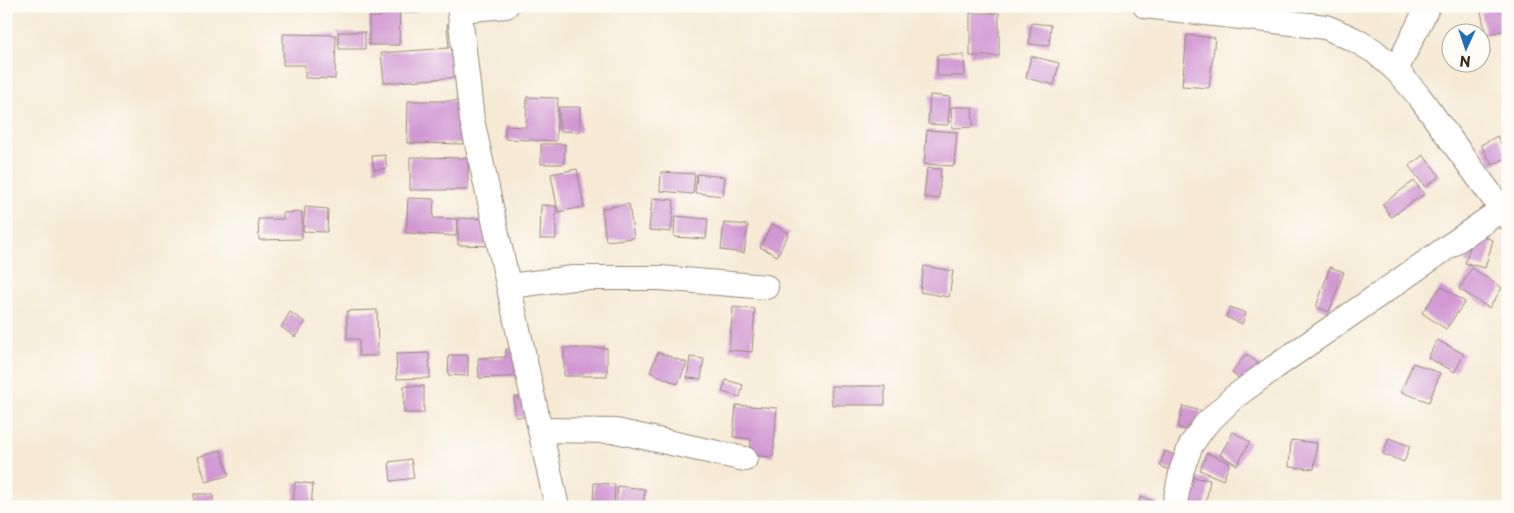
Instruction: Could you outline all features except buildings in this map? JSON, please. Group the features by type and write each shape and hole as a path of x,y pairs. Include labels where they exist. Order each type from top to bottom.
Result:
{"street":[{"path":"506,6 459,8 472,120 556,507"},
{"path":"1145,6 1189,9 1326,28 1374,51 1396,70 1418,95 1504,214 1275,367 1233,398 1205,425 1191,444 1182,469 1174,507"},
{"path":"1396,70 1428,6"},
{"path":"508,286 573,278 660,278 766,287"},
{"path":"540,430 616,431 745,460"}]}
